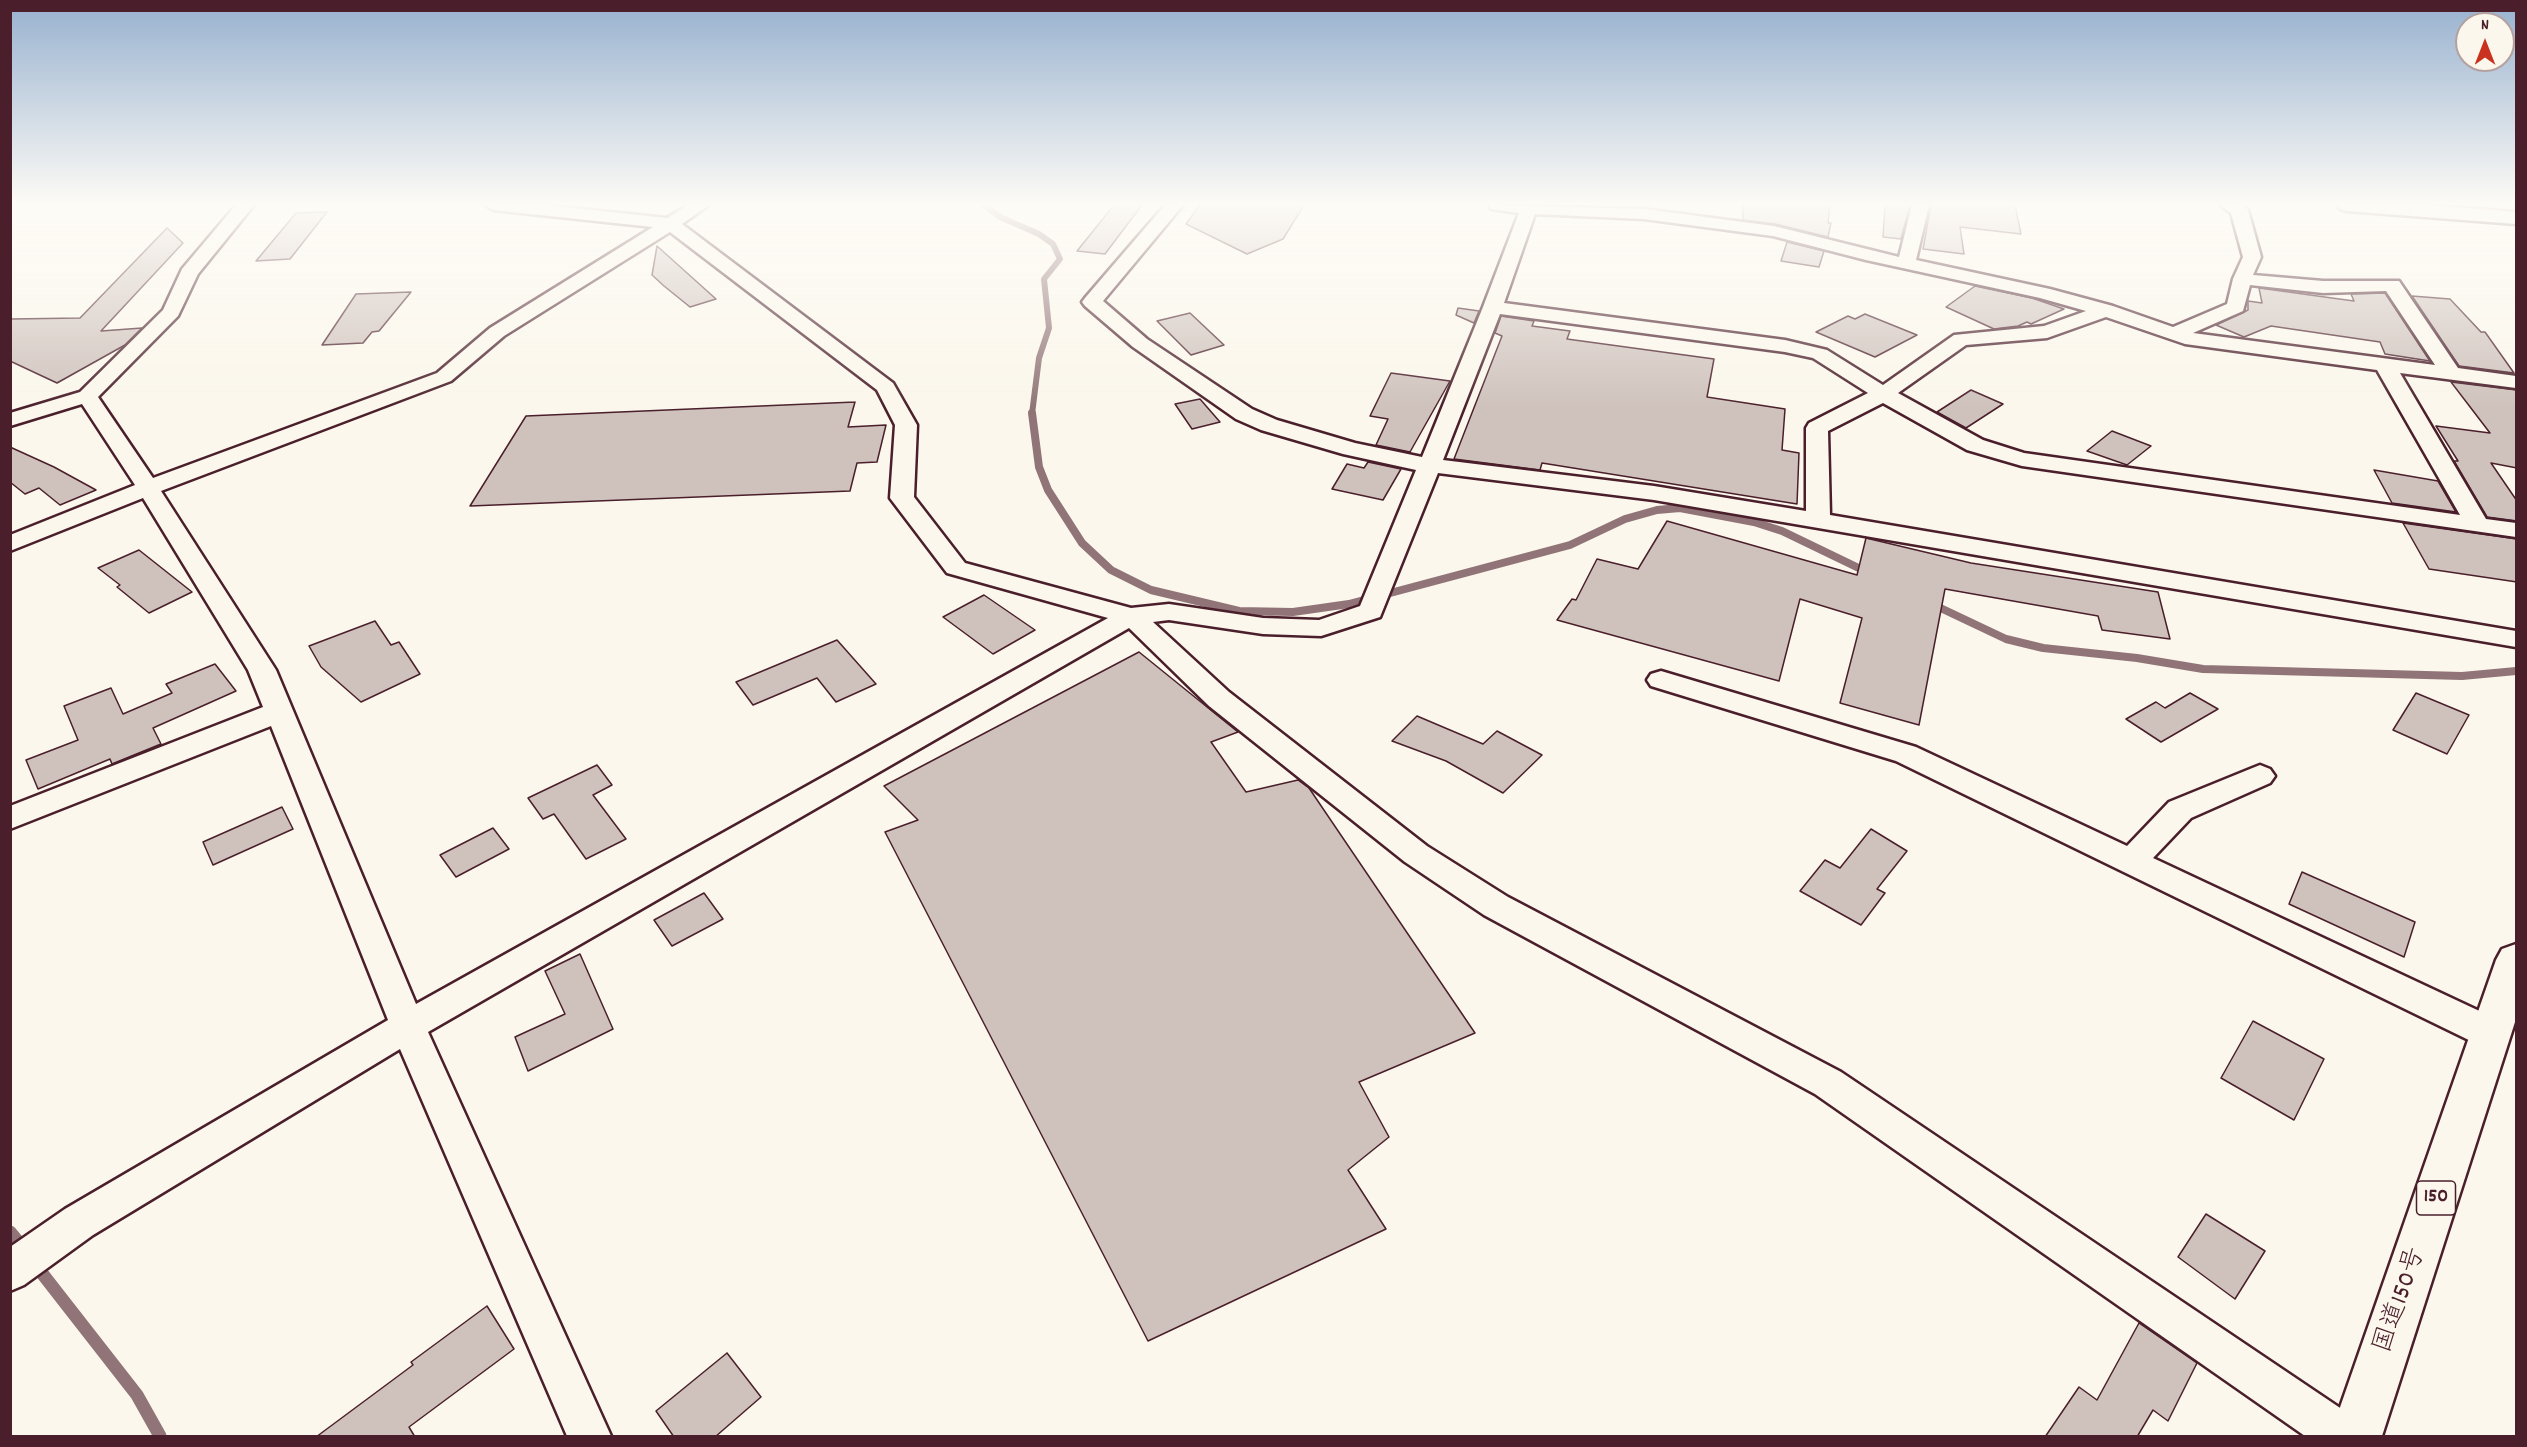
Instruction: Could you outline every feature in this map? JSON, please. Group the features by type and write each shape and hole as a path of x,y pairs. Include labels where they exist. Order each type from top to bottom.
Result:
{"main road":[{"name":"国道150号","path":"2356,1437 2517,960"}],"street":[{"path":"10,420 87,396 171,312 189,273"},
{"path":"10,544 148,488 444,377 497,332 593,273"},
{"path":"735,273 886,387 906,425 902,498 956,568 1131,616 1169,612 1263,626 1322,628 1371,611 1427,465 1505,273"},
{"path":"1117,273 1092,302 1140,343 1244,414 1269,425 1351,448 1427,465 1654,493 2517,639"},
{"path":"1946,273 2043,293 2106,310 2185,338 2517,382"},
{"path":"2174,334 2236,306 2245,273"},
{"path":"2242,279 2323,287 2392,285 2451,373"},
{"path":"1493,307 1785,346 1820,354 1883,394 1975,445 2022,459 2517,530"},
{"path":"1818,521 1817,428 1883,394 1961,339 2048,332 2106,310"},
{"path":"2385,365 2477,524"},
{"path":"87,396 148,488 262,670 408,1026 589,1437"},
{"path":"10,1271 79,1222 408,1026 1131,616"},
{"path":"1131,616 1219,699 1416,854 1496,906 1828,1083 2342,1437"},
{"path":"1661,680 1906,754 2492,1034"},
{"path":"10,818 279,712"},
{"path":"2131,862 2180,810 2259,776"}],"building":[{"path":"124,273 155,273 101,331 142,328 125,345 57,383 10,361 10,319 80,318"},
{"path":"652,273 687,273 716,299 690,307 652,275"},
{"path":"1975,286 2032,298 2064,309 2031,324 2027,322 2018,326 1994,329 1946,307"},
{"path":"2259,288 2354,301 2351,294 2385,293 2430,361 2385,354 2380,342 2271,326 2244,337 2216,325 2248,310 2248,301 2262,303"},
{"path":"411,292 379,331 372,332 363,343 322,345 356,294"},
{"path":"2412,296 2450,299 2481,332 2485,332 2514,373 2459,366"},
{"path":"1458,308 1479,311 1474,323 1456,315"},
{"path":"1190,313 1224,345 1191,355 1157,321"},
{"path":"1865,314 1917,335 1875,357 1816,332 1848,316 1855,319"},
{"path":"1501,316 1534,321 1532,326 1570,331 1567,339 1714,359 1707,397 1785,409 1782,450 1799,453 1797,504 1542,463 1540,470 1454,459 1502,336 1495,333"},
{"path":"1391,373 1450,381 1410,452 1376,445 1388,419 1370,416"},
{"path":"2451,382 2517,390 2517,468 2491,463 2517,501 2517,521 2487,517 2454,461 2458,461 2436,426 2490,433"},
{"path":"1971,390 2003,404 1966,428 1937,412"},
{"path":"1200,399 1220,422 1192,429 1175,404"},
{"path":"855,402 848,427 886,425 877,462 857,463 850,491 470,506 526,416"},
{"path":"2112,431 2151,446 2127,465 2087,451"},
{"path":"10,447 96,490 60,505 39,488 25,494 10,482"},
{"path":"1368,462 1401,469 1383,500 1332,489 1347,464 1364,468"},
{"path":"2374,470 2438,481 2456,512 2392,503"},
{"path":"1667,521 1857,575 1866,538 1971,563 2158,592 2170,639 2102,630 2098,616 1945,589 1919,725 1840,703 1862,618 1800,599 1779,681 1557,620 1572,599 1576,600 1597,559 1638,569"},
{"path":"2403,523 2517,539 2517,582 2429,569"},
{"path":"139,550 192,592 149,613 117,587 120,585 98,568"},
{"path":"984,595 1035,630 993,654 943,617"},
{"path":"375,621 391,645 399,642 420,674 361,702 321,667 309,646"},
{"path":"837,640 876,684 836,702 817,678 753,705 736,682"},
{"path":"1139,652 1238,732 1211,742 1246,792 1298,780 1309,788 1475,1033 1359,1082 1389,1137 1348,1170 1386,1229 1148,1341 885,832 918,820 884,786"},
{"path":"215,664 236,691 153,728 161,744 112,764 110,759 38,789 26,760 78,740 64,706 111,688 123,714 172,693 166,684"},
{"path":"2190,693 2218,709 2161,742 2126,719 2156,702 2165,708"},
{"path":"2416,693 2469,715 2447,754 2393,730"},
{"path":"1417,716 1483,744 1497,731 1542,755 1503,793 1446,761 1392,741"},
{"path":"597,765 612,785 593,795 626,839 586,859 554,814 543,819 528,798"},
{"path":"282,807 293,829 213,865 203,842"},
{"path":"493,828 509,849 456,877 440,855"},
{"path":"1871,829 1907,851 1877,889 1885,893 1861,925 1800,891 1825,860 1840,868"},
{"path":"2302,872 2415,922 2404,957 2289,904"},
{"path":"704,893 723,919 672,946 654,920"},
{"path":"580,954 613,1029 528,1071 515,1037 565,1014 545,971"},
{"path":"2253,1021 2324,1059 2294,1120 2221,1078"},
{"path":"2206,1214 2265,1251 2235,1299 2178,1257"},
{"path":"487,1306 514,1349 409,1427 415,1437 316,1437 413,1365 411,1362"},
{"path":"2139,1323 2197,1363 2168,1421 2153,1410 2137,1437 2045,1437 2079,1387 2097,1400"},
{"path":"727,1353 761,1397 715,1437 674,1437 656,1411"}],"waterway":[{"path":"1032,413 1039,358 1049,328 1044,279 1049,273"},
{"path":"1032,413 1039,467 1048,490 1082,543 1111,570 1151,590 1239,611 1293,612 1349,604 1570,545 1625,519 1657,510 1680,508 1754,522 1782,531 1869,573"},
{"path":"1932,604 2006,639 2043,648 2137,658 2203,669 2462,676 2516,671"},
{"path":"10,1232 24,1249"},
{"path":"34,1263 137,1395 160,1436"}]}
